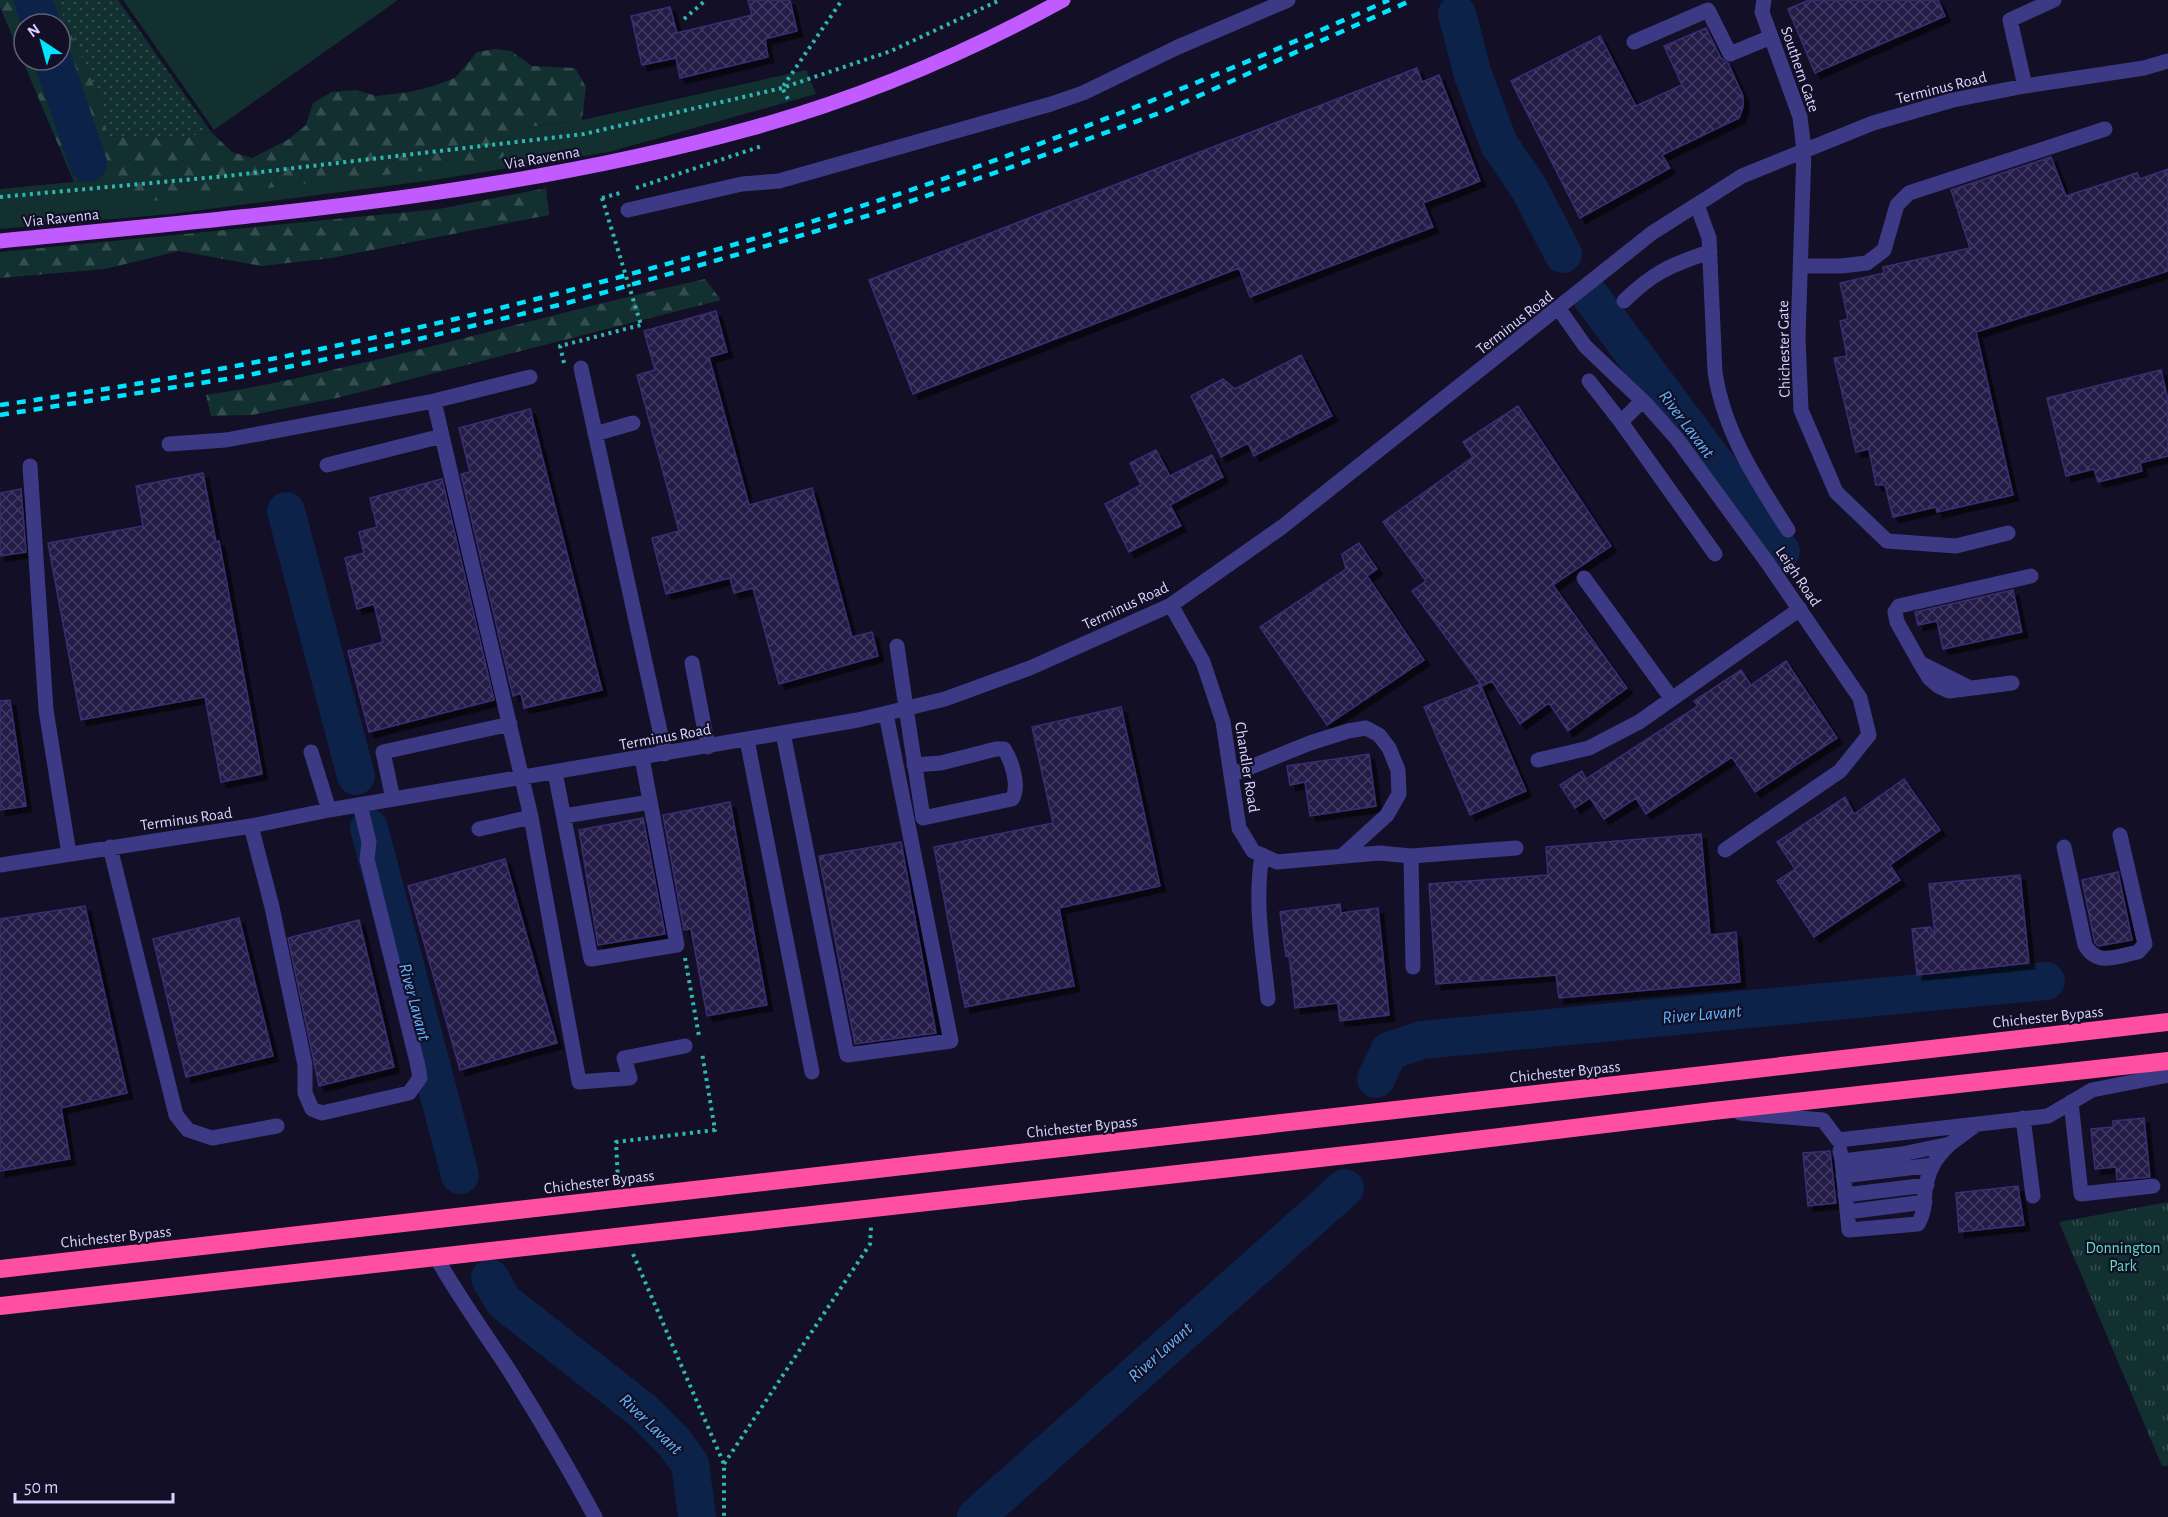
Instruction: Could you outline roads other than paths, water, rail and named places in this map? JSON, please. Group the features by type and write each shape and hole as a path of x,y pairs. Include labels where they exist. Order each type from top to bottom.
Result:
{"highway":[{"name":"Chichester Bypass","path":"0,1269 2168,1022"},
{"path":"0,1306 2168,1061"}],"main road":[{"name":"Via Ravenna","path":"0,241 434,194 611,163 796,115 909,74 1022,22 1062,0"}],"street":[{"path":"628,210 742,184 779,182 1052,104 1083,93 1178,47 1288,0"},
{"name":"Southern Gate","path":"1764,0 1762,12 1800,117 1804,150"},
{"path":"2025,86 2010,20 2054,0"},
{"path":"1634,42 1708,10 1730,54 1771,37"},
{"name":"Terminus Road","path":"0,865 251,826 329,810 708,747 886,714 945,699 1030,668 1171,605 1282,527 1652,233 1742,176 1873,123 1953,100 2025,86 2144,68 2168,61"},
{"path":"1802,266 1867,263 1884,250 1897,205 1909,193 2105,129"},
{"name":"Chichester Gate","path":"1804,150 1798,338 1802,410 1836,492 1887,541 1956,546 2008,533"},
{"path":"1697,204 1709,238 1715,372 1718,392 1738,448 1788,530"},
{"path":"1624,301 1640,286 1677,262 1710,252"},
{"name":"Leigh Road","path":"1559,309 1585,346 1642,401 1677,439 1767,562 1860,698 1869,735 1840,771 1725,850"},
{"path":"573,369 595,434 665,754"},
{"path":"169,444 226,440 434,401 530,377"},
{"path":"1589,381 1715,554"},
{"path":"434,401 523,778 579,1082 630,1078 624,1058 685,1046"},
{"path":"1621,422 1642,401"},
{"path":"595,434 633,423"},
{"path":"327,465 442,436"},
{"path":"30,466 46,710 69,854"},
{"path":"2012,683 1949,691 1938,686 1929,678 1920,663 1897,622 1895,612 1899,606 2031,576"},
{"path":"1584,578 1672,699"},
{"name":"Chandler Road","path":"1171,605 1203,662 1223,722 1239,828 1253,850 1262,855"},
{"path":"1538,760 1589,748 1639,722 1800,609"},
{"path":"897,646 914,765 923,818 1012,799 1016,793 1008,755 1004,749 941,763 914,765"},
{"path":"692,663 708,747"},
{"path":"783,733 848,1055 951,1041 886,714"},
{"path":"393,799 383,752 510,724"},
{"path":"1231,775 1310,743 1348,731 1366,728 1379,735 1389,748 1398,770 1399,794 1387,815 1342,856"},
{"path":"747,740 812,1072"},
{"path":"311,752 329,810"},
{"path":"555,772 591,959 677,945 642,758"},
{"path":"564,816 650,802"},
{"path":"251,826 272,906 305,1065 305,1094 312,1109 322,1113 409,1093 420,1078 367,859 369,842 360,805"},
{"path":"479,829 531,817"},
{"path":"2064,847 2085,945 2091,955 2100,959 2138,952 2145,944 2120,835"},
{"path":"110,847 176,1115 188,1130 212,1138 277,1126"},
{"path":"1268,999 1257,901 1262,855 1277,862 1379,853 1411,856 1516,848"},
{"path":"1411,856 1413,967"},
{"path":"1838,1140 2048,1116 2092,1090 2168,1075"},
{"path":"2071,1102 2081,1194 2153,1185"},
{"path":"1713,1111 1822,1120 1838,1140 1849,1230 1918,1224 1924,1214 1927,1185 1934,1159 1950,1143 1979,1123"},
{"path":"2023,1118 2033,1196"},
{"path":"1842,1168 1950,1143"},
{"path":"1842,1168 1932,1165"},
{"path":"1845,1195 1927,1185"},
{"path":"436,1257 456,1293 533,1410 595,1517"}],"waterway":[{"name":"River Lavant","path":"33,0 37,12"},
{"name":"River Lavant","path":"1457,14 1473,75 1499,144 1530,190 1563,254"},
{"name":"River Lavant","path":"57,72 88,163"},
{"name":"River Lavant","path":"1592,298 1781,551"},
{"name":"River Lavant","path":"286,511 356,776"},
{"name":"River Lavant","path":"369,828 460,1175"},
{"name":"River Lavant","path":"1376,1079 1389,1051 1422,1040 2046,981"},
{"name":"River Lavant","path":"976,1517 1345,1188"},
{"name":"River Lavant","path":"490,1278 504,1302 643,1411 674,1442 690,1464 697,1517"}],"railway":[{"path":"0,405 182,376 362,340 541,298 719,249 880,200 1028,148 1184,88 1389,0"},
{"path":"0,415 239,377 390,346 567,303 739,254 870,215 1006,169 1165,111 1412,0"}],"park label":[{"name":"Donnington Park","path":"2123,1256"}]}
